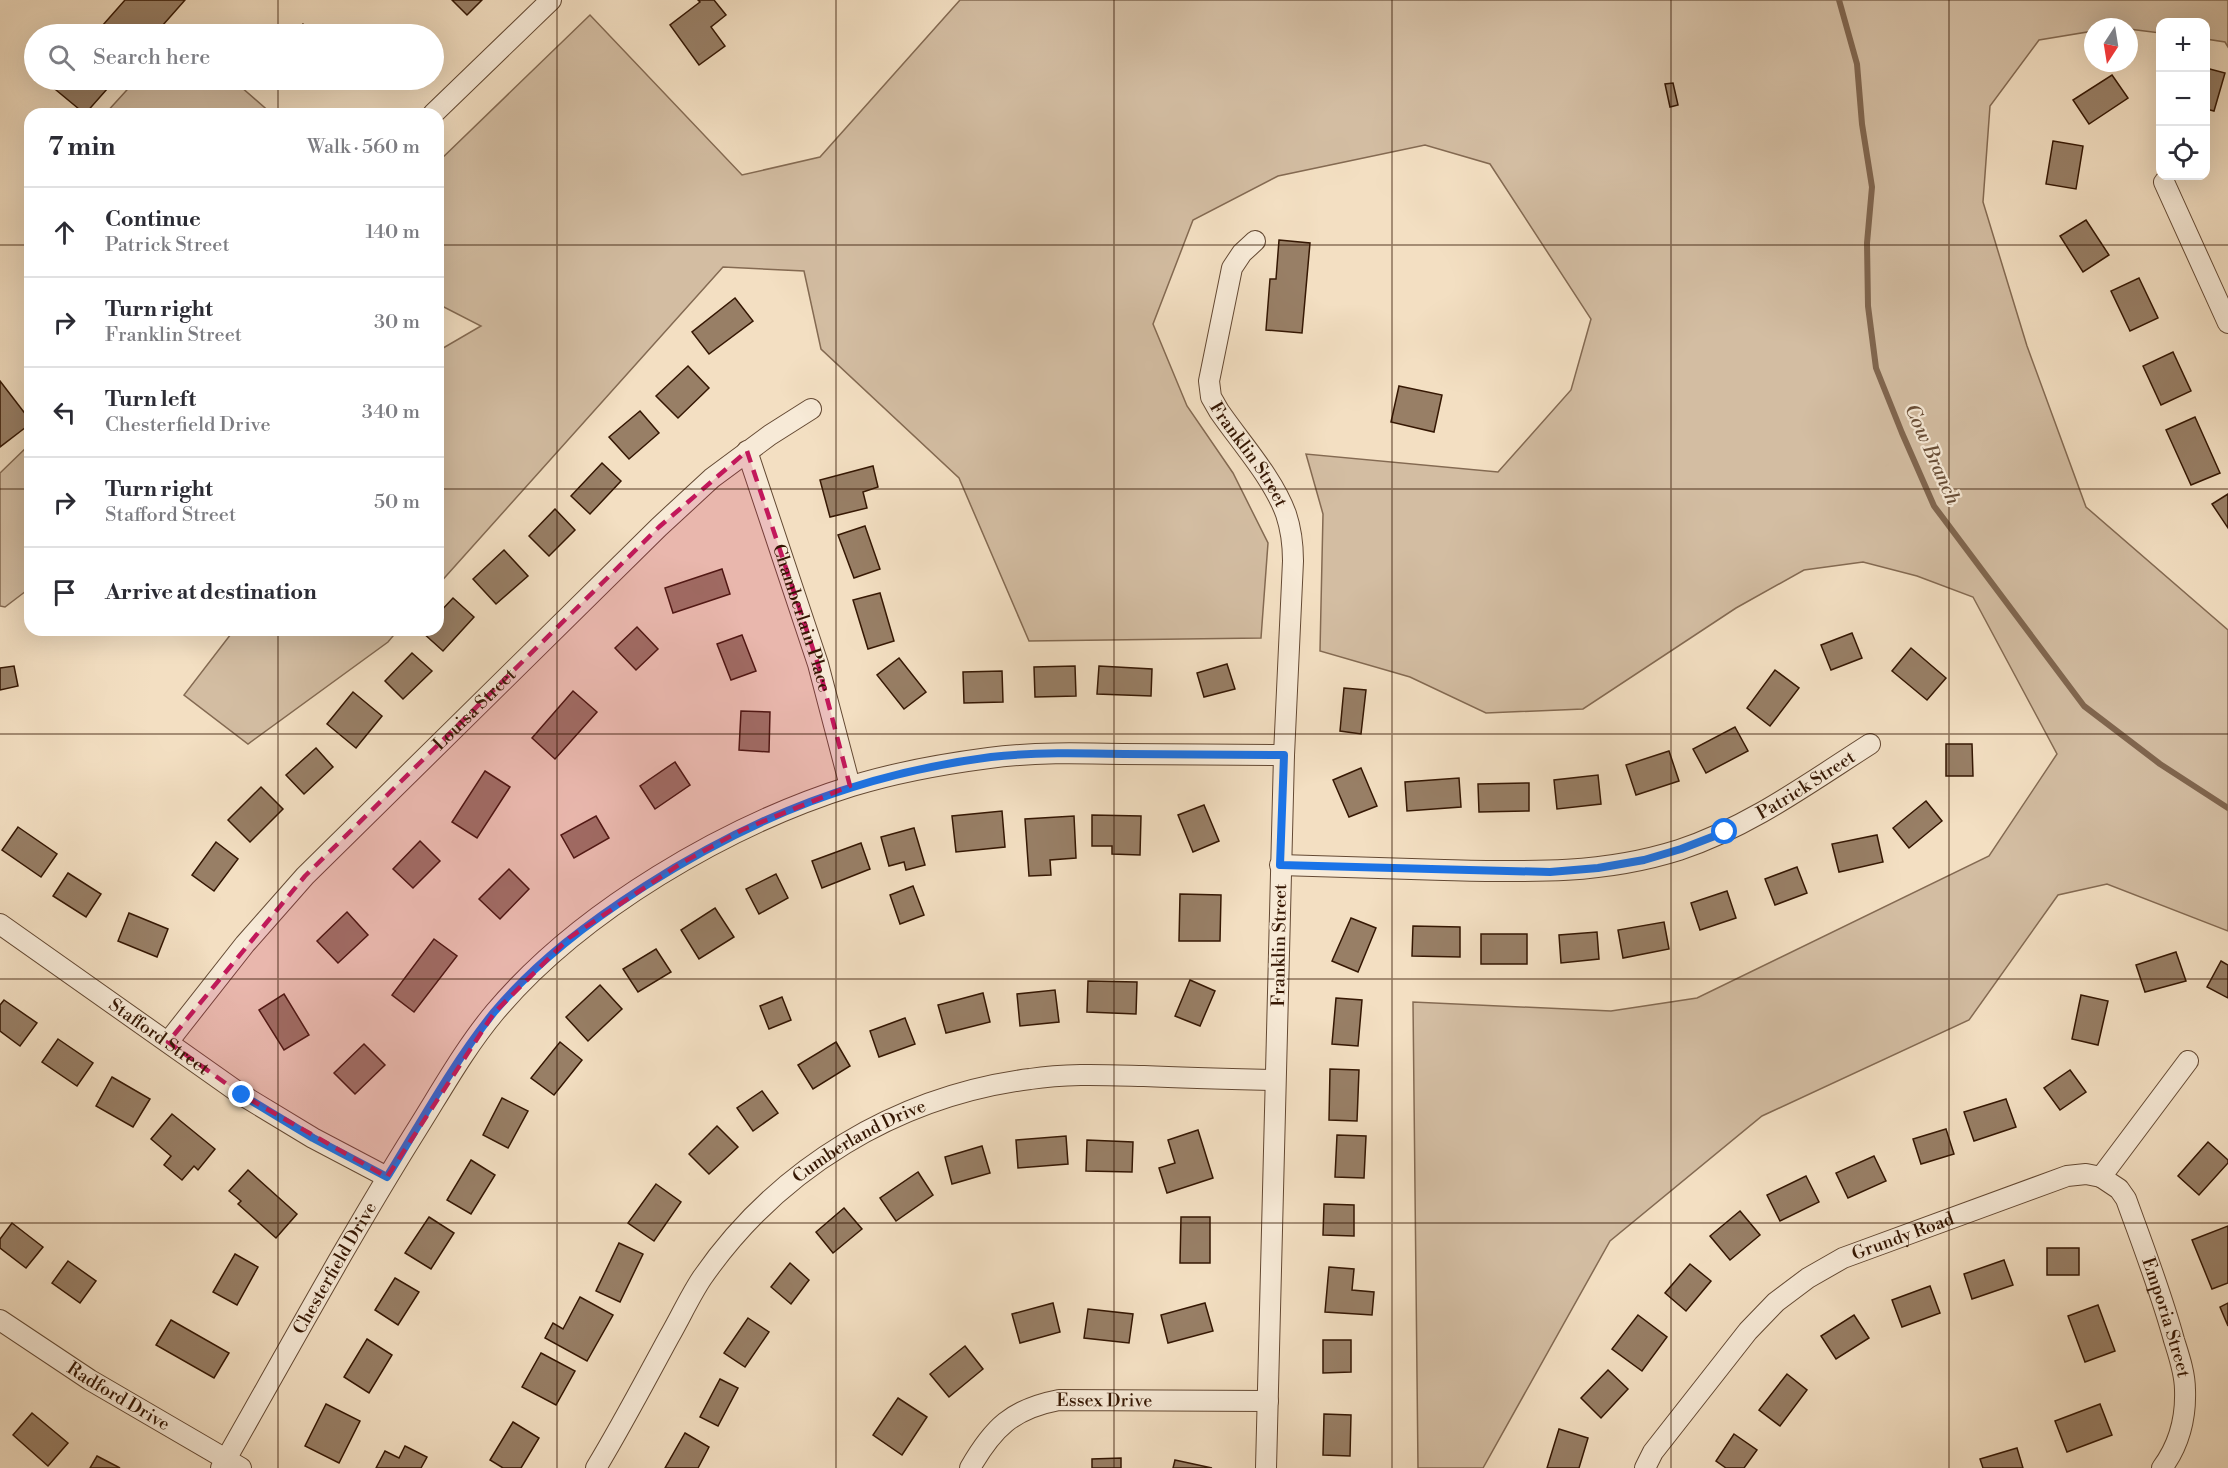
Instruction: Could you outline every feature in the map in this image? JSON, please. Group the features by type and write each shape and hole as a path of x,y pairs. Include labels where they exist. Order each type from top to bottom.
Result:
{"street":[{"path":"439,108 551,0"},
{"path":"2164,182 2228,323"},
{"name":"Franklin Street","path":"1255,241 1242,253 1232,268 1209,381 1211,397 1219,411 1275,491 1286,515 1292,540 1280,865 1266,1468"},
{"name":"Louisa Street","path":"168,1042 245,944 305,876 658,527 712,478 747,451 811,409"},
{"name":"Chamberlain Place","path":"747,451 818,664 850,786"},
{"name":"Patrick Street","path":"1280,865 1532,873 1598,868 1644,860 1725,832 1767,810 1870,744"},
{"name":"Chesterfield Drive","path":"230,1465 387,1177 469,1047 494,1013 530,974 569,938 612,907 680,864 742,830 806,801 850,786 930,767 993,757 1057,753 1284,755"},
{"name":"Stafford Street","path":"0,924 242,1095 313,1138 387,1177"},
{"path":"2101,1177 2188,1061"},
{"name":"Cumberland Drive","path":"596,1468 702,1278 743,1226 777,1193 814,1163 846,1142 889,1119 935,1101 982,1087 1031,1078 1081,1075 1275,1080"},
{"name":"Grundy Road","path":"1645,1468 1653,1452 1748,1331 1776,1302 1808,1278 1843,1258 2067,1176 2086,1174 2101,1177"},
{"name":"Emporia Street","path":"2101,1177 2119,1189 2126,1199 2168,1318 2182,1368 2186,1388 2185,1412 2180,1435 2162,1468"},
{"name":"Radford Drive","path":"0,1320 90,1380 230,1465"},
{"name":"Essex Drive","path":"970,1468 993,1432 1021,1411 1041,1403 1059,1400 1268,1401"}],"highlighted area":[{"path":"747,451 818,664 850,786 742,830 680,864 569,938 494,1013 387,1177 242,1095 168,1042 305,876 659,527"}],"shaded area":[{"path":"960,0 2228,0 2228,47 2225,42 2210,40 2210,18 2156,18 2156,32 2138,30 2138,18 2084,18 2084,32 2039,40 1990,106 1983,202 2027,346 2086,507 2228,630 2228,931 2107,884 2058,895 1969,1020 1762,1116 1610,1241 1483,1468 1418,1468 1413,1002 1611,1011 1697,998 1989,856 2057,754 1973,597 1917,576 1863,562 1804,570 1736,608 1583,709 1486,713 1410,677 1320,651 1323,514 1306,454 1498,472 1571,390 1591,319 1490,164 1425,145 1278,176 1193,220 1153,324 1187,406 1233,473 1268,543 1261,638 1029,641 959,478 821,349 804,271 723,267 444,578 444,348 481,326 444,307 444,156 590,15 742,175 820,157"},
{"path":"127,90 244,90 265,108 110,108"},
{"path":"24,450 24,593 5,607 0,606 0,473"},
{"path":"229,636 393,636 388,642 248,744 184,695"}],"building":[{"path":"125,0 185,0 164,24 104,24"},
{"path":"452,0 482,0 467,15"},
{"path":"698,0 714,0 726,15 711,27 725,46 699,65 670,25 700,2"},
{"path":"2210,69 2225,73 2214,111 2210,110"},
{"path":"2112,75 2128,98 2089,124 2073,100"},
{"path":"1673,83 1678,105 1670,107 1665,84"},
{"path":"56,90 106,90 90,108 78,108"},
{"path":"2053,141 2083,146 2076,189 2046,184"},
{"path":"2086,220 2109,255 2083,272 2060,236"},
{"path":"1279,240 1310,243 1302,333 1266,330 1270,279 1276,279"},
{"path":"2139,278 2158,318 2130,331 2111,291"},
{"path":"735,298 753,321 709,354 692,332"},
{"path":"2173,352 2191,391 2161,405 2143,366"},
{"path":"688,366 709,388 678,418 656,396"},
{"path":"0,381 24,412 24,429 0,447"},
{"path":"1399,386 1442,395 1434,432 1391,422"},
{"path":"640,411 659,433 629,459 609,437"},
{"path":"2195,417 2220,473 2191,485 2166,430"},
{"path":"602,463 621,481 590,514 571,496"},
{"path":"873,466 878,487 863,492 867,508 830,517 820,480"},
{"path":"2228,494 2228,528 2212,504"},
{"path":"555,509 575,530 549,556 529,536"},
{"path":"865,526 880,569 854,578 838,535"},
{"path":"504,550 528,576 496,604 473,579"},
{"path":"722,569 730,594 673,613 665,588"},
{"path":"880,593 894,641 868,649 853,600"},
{"path":"453,598 474,617 443,651 426,636 444,636 444,608"},
{"path":"637,627 658,649 636,670 615,648"},
{"path":"1852,633 1862,658 1831,670 1821,645"},
{"path":"742,635 756,671 731,680 717,644"},
{"path":"1911,648 1946,678 1927,700 1892,671"},
{"path":"412,653 432,671 403,699 385,681"},
{"path":"899,658 926,692 904,709 877,675"},
{"path":"1227,664 1235,689 1204,697 1197,673"},
{"path":"14,666 18,686 0,690 0,668"},
{"path":"1075,666 1076,696 1035,697 1034,667"},
{"path":"1099,666 1152,669 1151,696 1097,694"},
{"path":"1775,670 1799,688 1770,726 1747,708"},
{"path":"1002,671 1003,702 964,703 963,672"},
{"path":"1344,688 1366,690 1361,734 1340,731"},
{"path":"573,691 597,712 555,759 532,738"},
{"path":"353,692 382,716 356,748 327,724"},
{"path":"741,711 770,712 769,752 739,750"},
{"path":"1735,727 1748,751 1706,773 1693,749"},
{"path":"1946,744 1972,744 1973,776 1946,776"},
{"path":"316,748 333,767 304,794 286,775"},
{"path":"1669,751 1679,781 1636,795 1626,765"},
{"path":"675,762 690,785 655,809 640,786"},
{"path":"1361,768 1377,806 1349,817 1333,780"},
{"path":"485,771 510,787 477,838 452,822"},
{"path":"1598,775 1601,804 1557,809 1554,780"},
{"path":"1459,778 1461,807 1407,811 1405,782"},
{"path":"1529,783 1529,811 1479,812 1478,784"},
{"path":"261,787 283,809 250,842 228,820"},
{"path":"1926,801 1942,821 1909,848 1893,828"},
{"path":"1204,805 1219,841 1193,852 1178,815"},
{"path":"1002,811 1005,847 956,852 952,816"},
{"path":"1092,815 1141,816 1140,855 1112,854 1112,846 1092,846"},
{"path":"596,816 609,838 574,858 561,835"},
{"path":"1074,816 1076,858 1050,860 1051,875 1029,876 1025,819"},
{"path":"18,827 57,854 41,877 2,850"},
{"path":"914,828 925,865 906,870 904,862 889,866 881,837"},
{"path":"1877,835 1883,862 1839,872 1832,844"},
{"path":"420,841 440,861 413,888 393,869"},
{"path":"216,842 238,859 214,891 192,875"},
{"path":"861,843 870,869 822,888 812,861"},
{"path":"1797,867 1807,893 1775,905 1765,879"},
{"path":"509,869 529,889 500,919 479,899"},
{"path":"68,873 101,894 86,917 53,896"},
{"path":"776,874 788,898 759,914 746,889"},
{"path":"913,886 924,915 900,924 890,895"},
{"path":"1727,891 1736,918 1700,930 1691,903"},
{"path":"1180,894 1221,895 1220,941 1179,941"},
{"path":"715,908 734,937 699,959 681,930"},
{"path":"347,912 368,935 338,963 317,941"},
{"path":"129,913 168,929 157,957 118,941"},
{"path":"1351,918 1376,928 1358,972 1332,961"},
{"path":"1664,922 1669,949 1623,958 1618,930"},
{"path":"1413,926 1460,927 1460,957 1412,956"},
{"path":"1597,932 1599,959 1561,963 1559,935"},
{"path":"1481,934 1527,934 1527,964 1481,964"},
{"path":"434,939 457,956 414,1012 392,995"},
{"path":"656,949 671,972 638,992 623,969"},
{"path":"2176,952 2186,981 2145,992 2136,965"},
{"path":"2221,961 2228,965 2228,998 2207,987"},
{"path":"1190,980 1215,991 1200,1026 1175,1016"},
{"path":"1088,981 1137,982 1136,1014 1087,1012"},
{"path":"600,985 622,1009 588,1041 566,1017"},
{"path":"1055,990 1059,1022 1020,1026 1017,994"},
{"path":"983,993 990,1022 946,1033 938,1005"},
{"path":"284,994 309,1035 284,1050 259,1010"},
{"path":"2081,995 2108,1001 2098,1045 2072,1039"},
{"path":"782,997 791,1020 769,1029 760,1006"},
{"path":"1336,998 1362,1000 1358,1046 1332,1044"},
{"path":"4,1000 37,1023 20,1046 0,1031 0,1005"},
{"path":"905,1018 915,1044 879,1057 870,1031"},
{"path":"58,1039 93,1063 77,1086 42,1062"},
{"path":"560,1042 582,1060 554,1095 531,1078"},
{"path":"836,1042 850,1066 813,1089 798,1065"},
{"path":"364,1044 385,1065 355,1094 334,1073"},
{"path":"1330,1069 1359,1070 1357,1121 1329,1120"},
{"path":"2070,1070 2086,1092 2060,1110 2044,1088"},
{"path":"112,1077 150,1099 133,1127 96,1106"},
{"path":"762,1091 778,1113 753,1131 737,1108"},
{"path":"502,1098 528,1111 508,1148 483,1135"},
{"path":"2006,1099 2016,1127 1974,1141 1964,1112"},
{"path":"172,1114 215,1149 198,1170 194,1166 182,1180 164,1165 171,1156 151,1139"},
{"path":"717,1126 738,1147 709,1174 689,1154"},
{"path":"1946,1129 1954,1154 1921,1164 1913,1139"},
{"path":"1198,1130 1213,1178 1167,1193 1159,1168 1175,1163 1168,1140"},
{"path":"1337,1135 1366,1136 1364,1178 1335,1177"},
{"path":"1066,1136 1068,1164 1018,1168 1016,1140"},
{"path":"1087,1140 1133,1142 1132,1172 1086,1171"},
{"path":"2208,1142 2228,1160 2228,1163 2199,1195 2178,1176"},
{"path":"982,1146 990,1173 952,1184 945,1157"},
{"path":"1874,1156 1886,1181 1848,1198 1836,1173"},
{"path":"471,1160 495,1175 471,1214 447,1200"},
{"path":"248,1170 297,1214 276,1238 238,1204 241,1201 229,1191"},
{"path":"918,1172 933,1195 896,1221 880,1198"},
{"path":"1806,1176 1819,1202 1780,1221 1767,1195"},
{"path":"656,1184 681,1202 654,1241 628,1223"},
{"path":"1324,1204 1354,1205 1354,1236 1323,1235"},
{"path":"844,1208 862,1229 833,1253 816,1232"},
{"path":"1740,1211 1760,1235 1730,1260 1710,1236"},
{"path":"429,1217 454,1233 431,1269 405,1253"},
{"path":"1181,1217 1210,1217 1210,1263 1180,1263"},
{"path":"12,1223 43,1247 26,1268 0,1248 0,1239"},
{"path":"2228,1226 2228,1283 2212,1289 2192,1240"},
{"path":"619,1243 643,1254 620,1302 596,1291"},
{"path":"2047,1248 2079,1248 2079,1275 2047,1275"},
{"path":"235,1254 258,1267 237,1305 213,1292"},
{"path":"2004,1260 2013,1285 1972,1299 1964,1274"},
{"path":"68,1261 96,1281 80,1303 52,1283"},
{"path":"790,1263 809,1280 791,1304 771,1287"},
{"path":"1690,1264 1711,1281 1686,1311 1665,1293"},
{"path":"1329,1267 1354,1269 1352,1290 1374,1292 1372,1315 1325,1312"},
{"path":"395,1278 419,1292 398,1325 375,1310"},
{"path":"1930,1286 1940,1313 1902,1327 1892,1300"},
{"path":"580,1297 613,1315 587,1361 545,1338 553,1323 563,1329"},
{"path":"1053,1303 1060,1332 1020,1343 1012,1314"},
{"path":"1205,1303 1213,1331 1168,1343 1161,1315"},
{"path":"2228,1303 2228,1326 2220,1307"},
{"path":"2098,1305 2115,1351 2085,1362 2068,1316"},
{"path":"1088,1309 1133,1314 1129,1343 1084,1338"},
{"path":"1638,1315 1667,1337 1642,1371 1612,1349"},
{"path":"1854,1315 1869,1338 1836,1359 1821,1336"},
{"path":"748,1318 769,1332 745,1367 724,1353"},
{"path":"171,1320 229,1353 214,1378 156,1345"},
{"path":"367,1339 392,1355 369,1393 344,1377"},
{"path":"1323,1340 1351,1340 1351,1372 1323,1373"},
{"path":"965,1346 983,1369 949,1397 930,1374"},
{"path":"541,1353 575,1371 556,1405 522,1387"},
{"path":"1608,1370 1628,1389 1601,1418 1581,1398"},
{"path":"1787,1374 1807,1390 1780,1426 1759,1410"},
{"path":"720,1379 738,1388 718,1426 700,1417"},
{"path":"898,1398 927,1417 902,1455 873,1435"},
{"path":"326,1404 360,1421 339,1463 305,1446"},
{"path":"2100,1404 2112,1435 2067,1452 2055,1421"},
{"path":"32,1413 68,1443 48,1466 13,1435"},
{"path":"1324,1414 1351,1415 1350,1456 1323,1455"},
{"path":"513,1422 539,1438 521,1468 503,1468 490,1460"},
{"path":"1559,1429 1588,1438 1579,1468 1547,1468"},
{"path":"685,1433 709,1447 698,1468 665,1468"},
{"path":"1734,1434 1757,1450 1744,1468 1726,1468 1716,1461"},
{"path":"405,1446 427,1457 421,1468 376,1468 385,1451 399,1458"},
{"path":"2017,1448 2023,1468 1983,1468 1980,1459"},
{"path":"97,1456 120,1468 90,1468"},
{"path":"1121,1458 1121,1468 1092,1468 1092,1459"},
{"path":"1175,1460 1212,1468 1173,1468"}],"waterway":[{"name":"Cow Branch","path":"1839,0 1857,64 1862,124 1872,187 1867,243 1868,306 1876,368 1934,506 2084,706 2160,764 2228,808"}],"route":[{"path":"242,1095 313,1138 387,1177 469,1047 494,1013 530,974 569,938 612,907 680,864 742,830 806,801 850,786 930,767 993,757 1057,753 1284,755 1280,865 1550,872 1598,868 1644,860 1725,832"}]}
